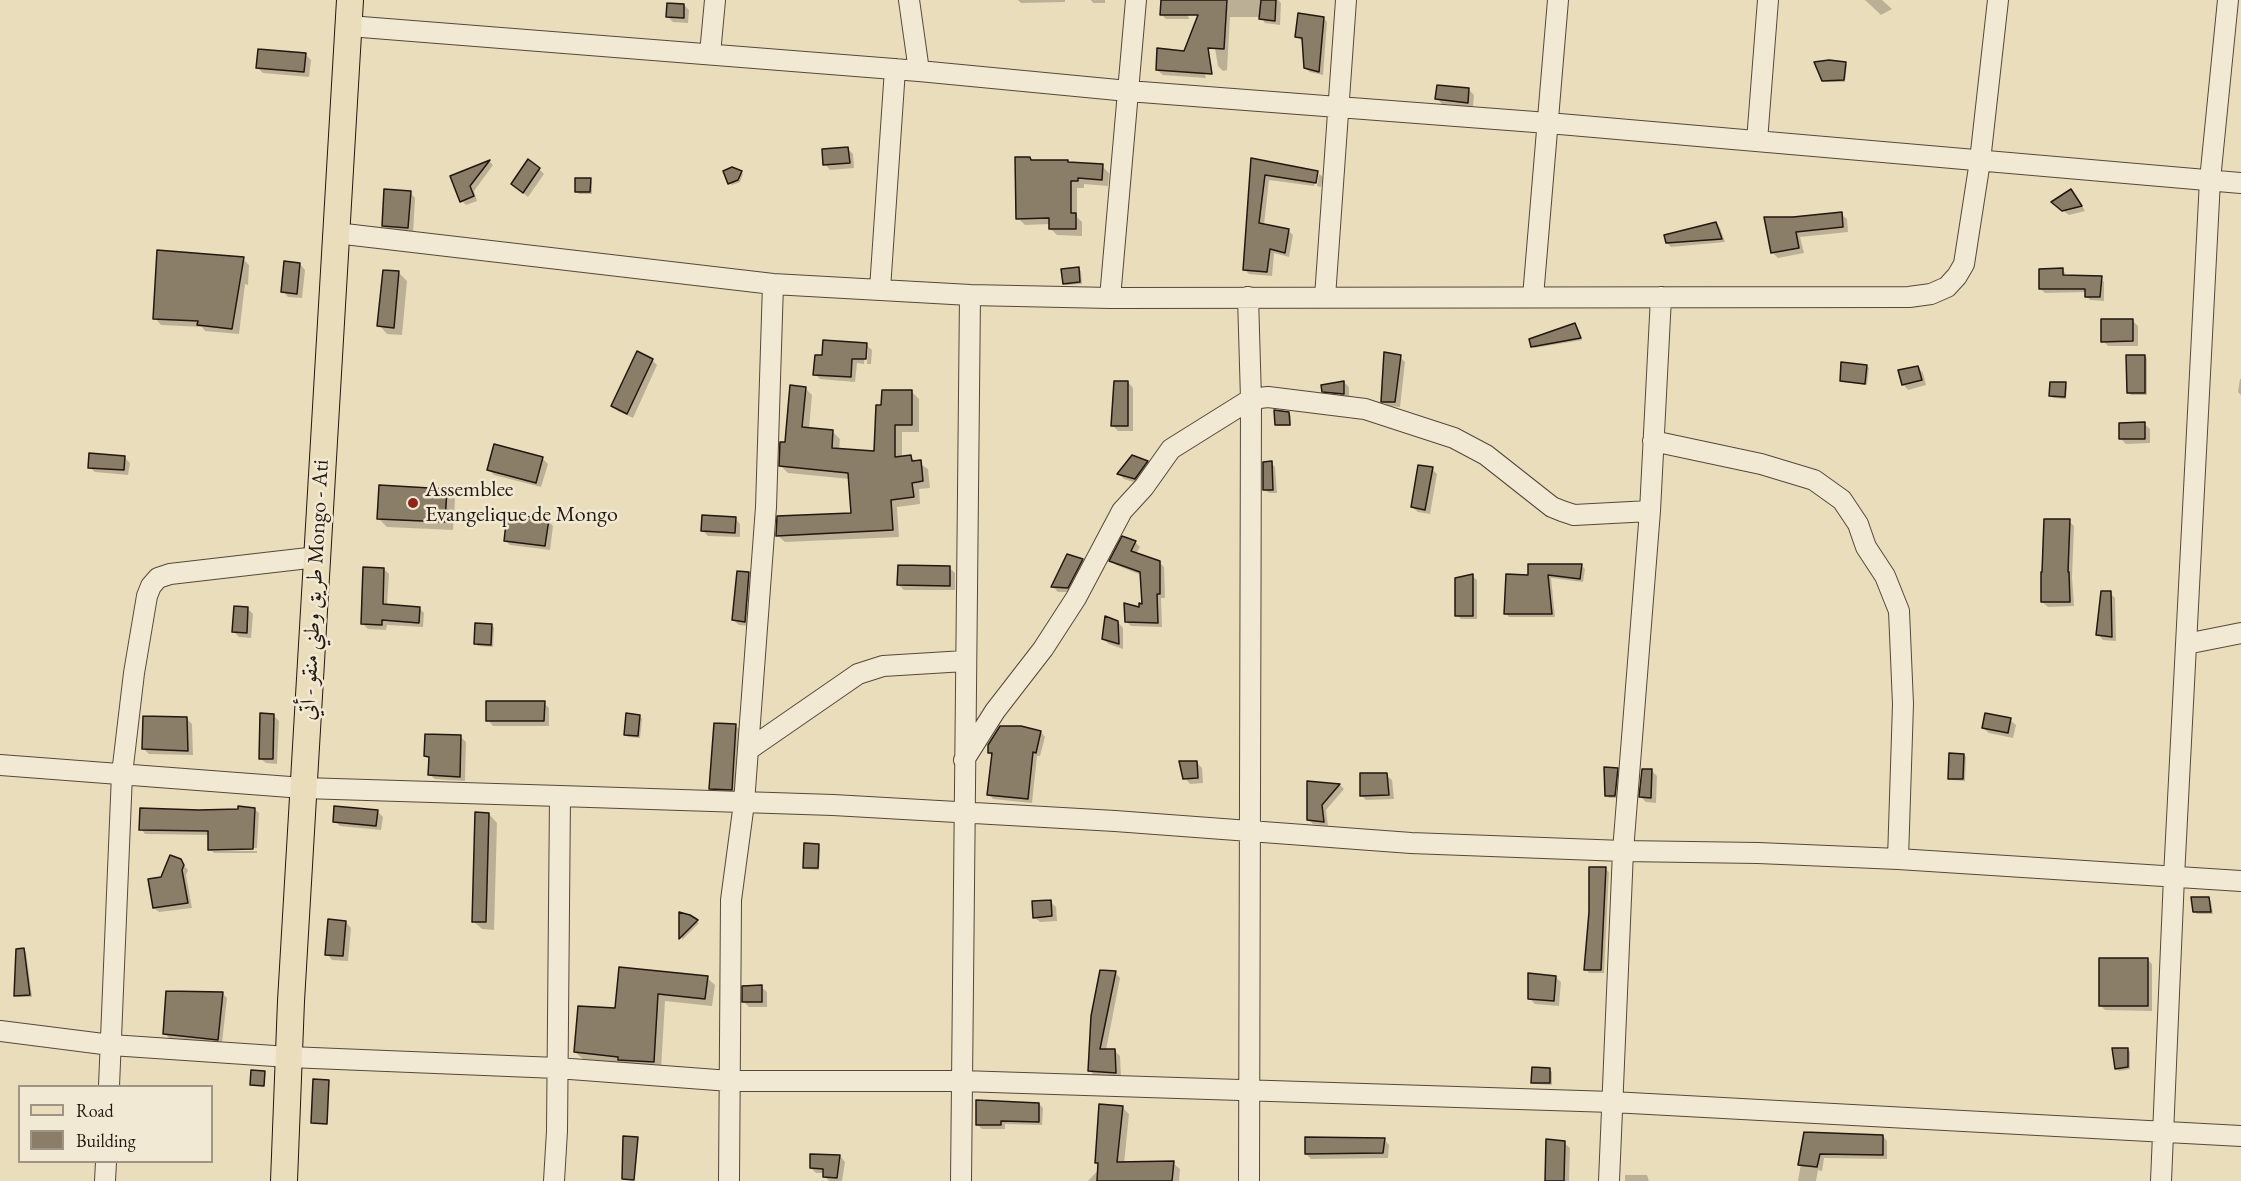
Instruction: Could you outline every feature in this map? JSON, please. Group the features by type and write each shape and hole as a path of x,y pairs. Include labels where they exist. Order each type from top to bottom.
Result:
{"main road":[{"name":"طريق وطني منقو - أتي Mongo - Ati","path":"284,1181 303,788 350,0"}],"street":[{"path":"710,54 715,0"},
{"path":"909,0 919,71"},
{"path":"1110,298 1136,0"},
{"path":"1325,297 1346,0"},
{"path":"1533,297 1558,0"},
{"path":"1757,141 1768,0"},
{"path":"336,233 773,284 970,295 1110,298 1909,297 1931,294 1947,287 1964,264 1980,160 1998,0"},
{"path":"2161,1181 2174,877 2210,180 2228,0"},
{"path":"349,26 919,71 1339,109 1548,123 2241,183"},
{"path":"880,289 895,69"},
{"path":"729,1181 731,900 744,802 766,507 773,284"},
{"path":"961,1181 970,295"},
{"path":"1248,297 1251,399 1249,1181"},
{"path":"1610,1181 1623,851 1650,511 1661,297"},
{"path":"964,759 995,711 1043,649 1077,598 1122,511 1144,487 1171,448 1251,399 1268,397 1365,409 1454,438 1486,455 1552,507 1562,512 1574,514 1650,511"},
{"path":"1653,441 1761,465 1814,480 1842,500 1858,524 1866,547 1885,576 1899,611 1903,704 1898,859"},
{"path":"109,1085 122,774 134,673 147,596 151,586 158,578 170,574 317,557"},
{"path":"2186,644 2241,633"},
{"path":"748,750 858,674 883,666 965,661"},
{"path":"0,765 303,788 744,802 963,813 1411,843 1898,859 2241,881"},
{"path":"554,1181 560,796"},
{"path":"0,1031 111,1045 289,1057 557,1068 730,1081 961,1081 1612,1102 2241,1136"},
{"path":"105,1181 106,1163"}],"building":[{"path":"1161,0 1227,0 1224,49 1208,48 1212,74 1156,70 1157,48 1184,51 1198,15 1160,15"},
{"path":"1261,0 1276,0 1275,21 1259,19"},
{"path":"667,3 684,4 684,18 666,17"},
{"path":"1298,13 1324,17 1319,72 1304,68 1302,38 1295,37"},
{"path":"258,49 306,53 304,72 256,68"},
{"path":"1829,60 1846,62 1844,80 1822,81 1814,62"},
{"path":"1437,85 1469,88 1468,103 1435,99"},
{"path":"848,147 850,163 823,165 822,149"},
{"path":"1015,157 1103,164 1102,180 1078,178 1078,181 1071,181 1071,213 1076,213 1076,229 1049,229 1049,218 1016,219"},
{"path":"1251,158 1318,171 1316,183 1265,175 1259,223 1289,229 1285,253 1270,249 1267,272 1243,270"},
{"path":"528,159 540,168 523,193 511,184"},
{"path":"490,160 470,186 474,196 460,202 450,176"},
{"path":"732,167 742,171 738,180 728,184 723,171"},
{"path":"575,178 591,178 590,192 575,192"},
{"path":"384,189 411,191 408,228 382,226"},
{"path":"2071,189 2082,206 2062,211 2051,202"},
{"path":"1842,212 1843,227 1796,232 1799,248 1771,253 1764,217 1793,217"},
{"path":"1716,222 1722,239 1666,243 1664,235"},
{"path":"157,250 244,257 232,329 197,325 198,321 153,319"},
{"path":"284,261 300,263 297,294 281,292"},
{"path":"1079,267 1080,282 1063,284 1061,269"},
{"path":"2063,268 2063,275 2102,276 2100,297 2085,297 2085,289 2039,289 2039,269"},
{"path":"383,270 399,271 394,328 377,326"},
{"path":"2101,319 2133,319 2133,341 2101,342"},
{"path":"1575,323 1581,338 1531,347 1529,339"},
{"path":"823,340 867,343 866,359 852,359 851,377 813,375 815,355 822,355"},
{"path":"637,351 653,359 627,414 611,406"},
{"path":"1384,352 1401,355 1395,402 1381,402"},
{"path":"2126,355 2145,355 2145,393 2127,393"},
{"path":"1841,362 1867,365 1865,384 1840,381"},
{"path":"1918,366 1922,380 1902,385 1898,370"},
{"path":"1114,381 1128,381 1128,426 1111,426"},
{"path":"1344,381 1344,394 1322,392 1321,385"},
{"path":"2050,382 2066,382 2065,397 2049,396"},
{"path":"790,385 806,387 802,427 833,430 832,448 874,451 876,405 881,405 882,390 912,390 912,425 895,425 895,457 911,455 912,461 921,460 923,481 912,483 914,497 891,500 893,530 776,536 777,516 851,513 848,473 779,466 780,442 785,442"},
{"path":"1274,410 1289,412 1290,425 1275,425"},
{"path":"2145,422 2145,439 2119,439 2119,423"},
{"path":"494,444 543,457 536,483 487,470"},
{"path":"89,453 125,456 124,470 88,468"},
{"path":"1132,455 1148,461 1135,479 1117,474"},
{"path":"1272,461 1273,490 1263,490 1263,462"},
{"path":"1418,465 1433,467 1425,510 1411,507"},
{"path":"379,485 447,489 445,522 377,519"},
{"path":"507,514 549,519 545,546 504,541"},
{"path":"702,515 736,517 735,533 701,531"},
{"path":"2044,519 2070,519 2068,572 2070,602 2041,602"},
{"path":"1122,536 1136,541 1131,551 1160,561 1160,594 1157,594 1158,623 1125,622 1124,603 1139,607 1139,603 1142,604 1140,572 1109,561"},
{"path":"1067,554 1083,559 1068,588 1051,587"},
{"path":"1528,564 1582,564 1580,579 1548,575 1552,614 1504,614 1506,574 1528,575"},
{"path":"898,565 950,566 950,586 897,585"},
{"path":"363,567 384,568 383,604 420,607 419,623 382,620 382,625 361,624"},
{"path":"737,571 749,572 745,622 732,620"},
{"path":"1473,574 1473,616 1455,616 1455,578"},
{"path":"2101,591 2111,591 2112,637 2096,635"},
{"path":"234,606 248,607 247,633 232,632"},
{"path":"1105,616 1118,621 1119,644 1102,639"},
{"path":"475,623 492,624 491,645 474,644"},
{"path":"486,701 545,701 544,721 486,721"},
{"path":"260,713 274,714 273,759 259,759"},
{"path":"626,713 640,715 638,736 624,735"},
{"path":"1985,713 2011,718 2008,733 1982,728"},
{"path":"143,716 187,717 188,751 142,749"},
{"path":"714,723 736,724 732,790 709,789"},
{"path":"1000,726 1021,726 1041,731 1036,753 1033,752 1028,799 987,795 992,753 988,753 988,745"},
{"path":"425,734 461,735 460,777 428,775 429,757 424,756"},
{"path":"1949,753 1964,754 1963,779 1948,779"},
{"path":"1179,761 1197,761 1198,778 1183,779"},
{"path":"1604,767 1618,768 1615,796 1605,796"},
{"path":"1642,769 1652,769 1651,798 1639,797"},
{"path":"1360,773 1387,773 1389,795 1360,796"},
{"path":"1307,781 1340,784 1322,805 1324,822 1307,820"},
{"path":"238,806 255,808 253,849 208,850 208,831 139,830 140,808 199,810 238,809"},
{"path":"334,806 378,810 376,826 333,822"},
{"path":"475,812 489,813 486,922 472,922"},
{"path":"804,843 819,844 818,868 803,868"},
{"path":"170,855 181,859 184,865 182,870 188,903 153,908 148,879 161,877"},
{"path":"1589,867 1606,867 1601,970 1584,970 1589,912"},
{"path":"2191,897 2209,897 2211,912 2193,912"},
{"path":"1051,900 1052,916 1033,918 1032,901"},
{"path":"679,912 698,920 679,939"},
{"path":"328,919 346,921 343,956 325,955"},
{"path":"24,948 30,995 14,996 16,949"},
{"path":"2099,958 2148,958 2148,1006 2099,1006"},
{"path":"619,967 708,976 705,999 658,994 654,1062 618,1060 618,1057 574,1052 578,1006 615,1008"},
{"path":"1100,970 1116,971 1100,1049 1115,1049 1116,1073 1088,1071 1091,1016"},
{"path":"1528,973 1556,976 1554,1001 1528,999"},
{"path":"762,985 762,1002 742,1002 742,986"},
{"path":"166,991 223,992 218,1040 163,1034"},
{"path":"2112,1048 2128,1048 2128,1067 2115,1069"},
{"path":"1532,1067 1550,1068 1550,1083 1531,1083"},
{"path":"251,1070 265,1071 264,1086 250,1085"},
{"path":"313,1079 329,1080 327,1124 311,1123"},
{"path":"976,1100 1039,1103 1039,1122 1001,1121 1001,1125 976,1125"},
{"path":"1099,1104 1123,1106 1117,1162 1174,1161 1172,1181 1097,1181 1098,1163 1095,1163"},
{"path":"1804,1132 1883,1135 1883,1155 1820,1154 1817,1167 1798,1165"},
{"path":"623,1136 638,1137 634,1180 622,1179"},
{"path":"1305,1137 1385,1138 1383,1153 1305,1154"},
{"path":"1546,1139 1565,1141 1564,1181 1545,1181"},
{"path":"810,1154 840,1155 837,1178 823,1177 823,1169 810,1168"}],"place":[{"name":"Assemblee Evangelique de Mongo","path":"413,503"}]}
